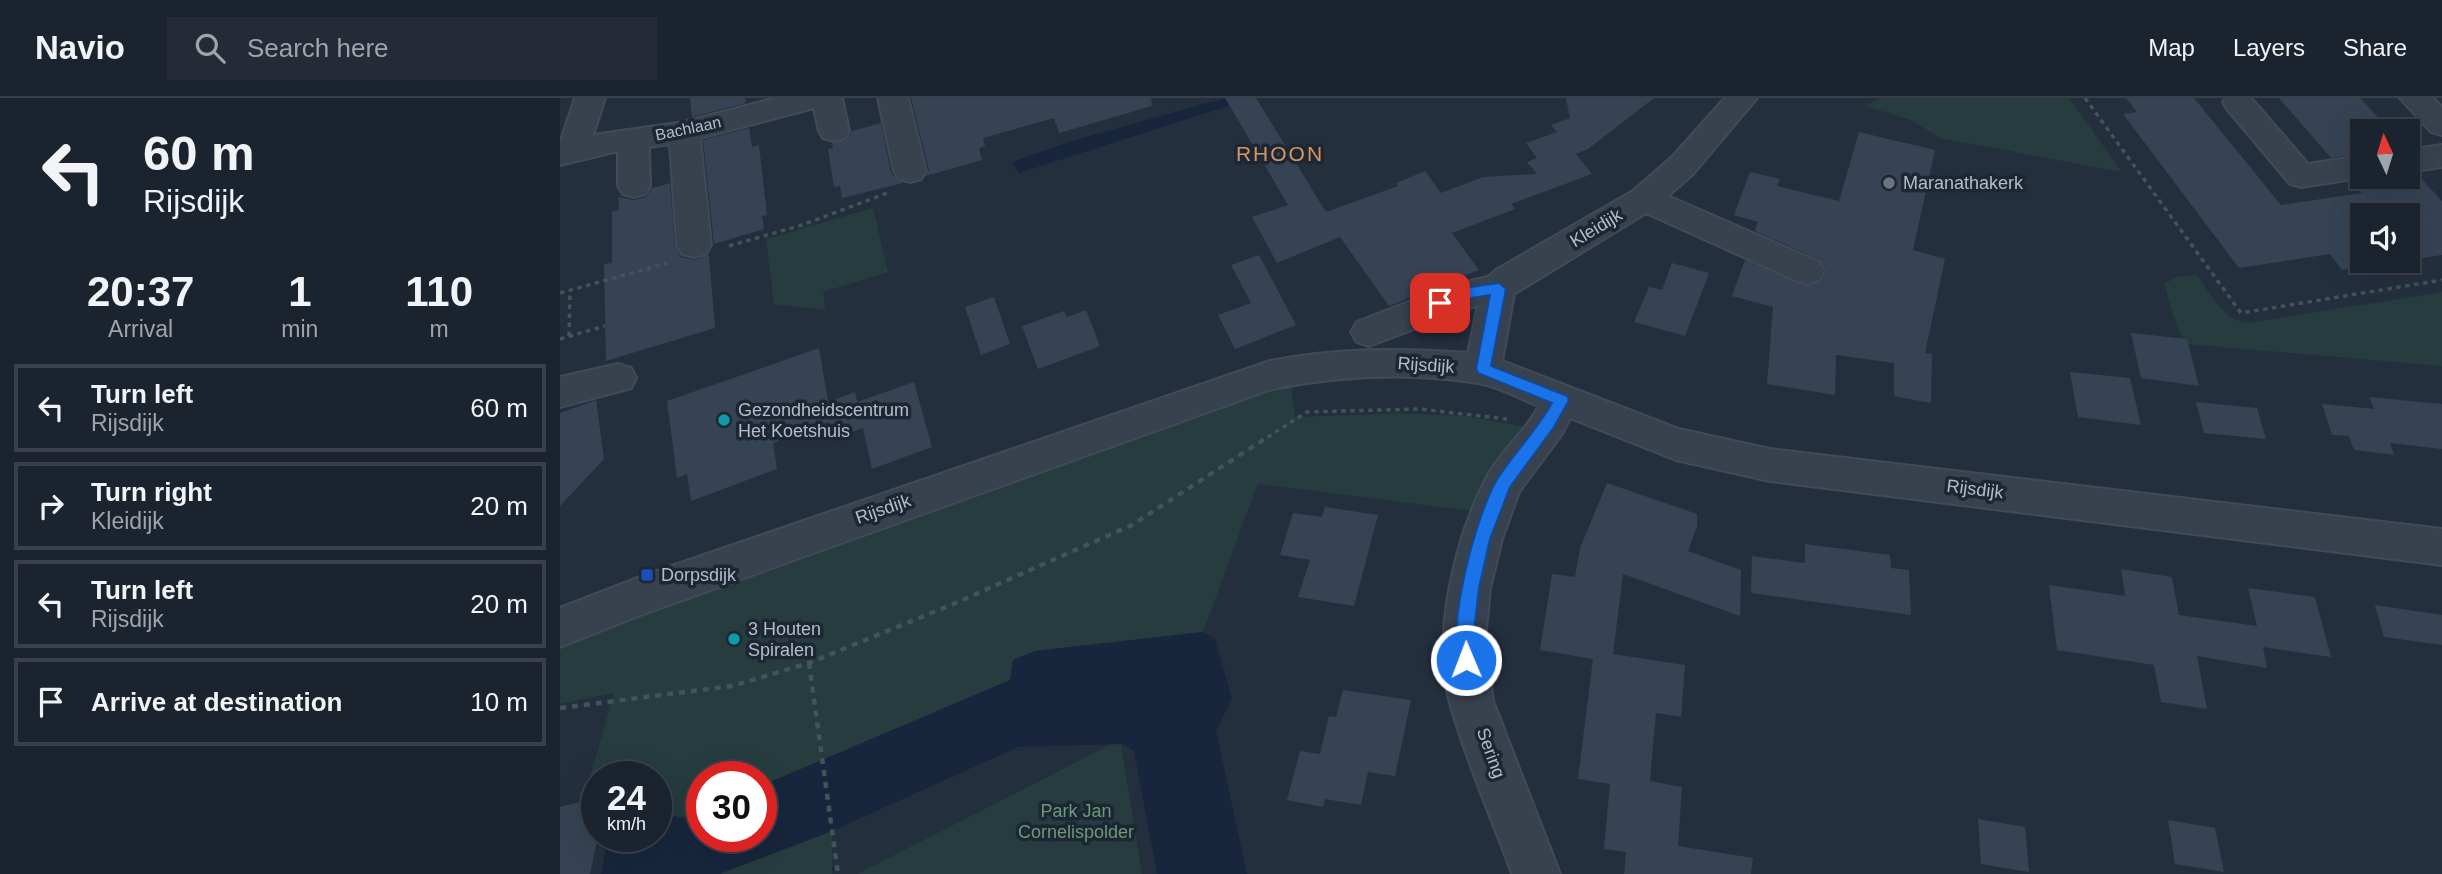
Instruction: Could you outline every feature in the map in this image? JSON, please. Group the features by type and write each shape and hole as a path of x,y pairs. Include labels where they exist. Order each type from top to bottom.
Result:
{"street":[{"name":"Bachlaan","path":"566,152 684,132 815,98"},
{"path":"827,98 834,131"},
{"path":"893,98 911,171"},
{"name":"Kleidijk","path":"1499,289 1508,279 1644,199 1682,166 1742,98"},
{"path":"2415,98 2442,125"},
{"path":"2238,102 2301,176 2350,169"},
{"path":"566,152 579,108"},
{"path":"684,132 695,252"},
{"path":"633,139 634,186"},
{"path":"2420,159 2442,156"},
{"path":"1644,199 1807,271"},
{"path":"1369,332 1464,294 1499,289 1483,369"},
{"name":"Rijsdijk","path":"560,628 650,592 1270,375 1302,369 1399,362 1483,369 1555,412 1675,444 1770,465 2442,547"},
{"path":"560,392 618,378"},
{"name":"Sering","path":"1536,874 1471,701 1464,640 1470,588 1482,539 1494,506 1503,484 1555,412"}],"path":[{"path":"2085,98 2241,313 2442,280"},
{"path":"560,293 695,252 802,225 902,189 911,171"},
{"path":"569,336 570,291"},
{"path":"560,339 605,326"},
{"path":"560,708 732,686 809,663 951,605 1132,525 1307,412 1419,409 1555,412"},
{"path":"809,663 838,874"}],"green space":[{"path":"1880,98 2069,98 2122,172 1940,138 1911,120 1865,106"},
{"path":"873,208 888,272 823,292 826,310 774,304 766,239"},
{"path":"2197,275 2225,312 2249,323 2442,292 2442,366 2187,344 2177,327 2164,284 2176,277"},
{"path":"1291,385 1295,417 1403,413 1465,416 1528,427 1488,481 1471,511 1260,484 1203,632 1035,651 1013,660 1010,680 777,779 777,761 686,761 686,816 672,815 672,761 595,761 614,693 560,704 560,646 702,585 1247,394"},
{"name":"Park Jan Cornelispolder","path":"1120,740 1142,874 857,874"},
{"path":"832,831 832,874 719,874 720,873"}],"water":[{"path":"1225,98 1253,98 1019,173 1012,162 1072,141"},
{"path":"1203,632 1215,639 1232,699 1216,731 1247,874 1157,874 1134,751 1123,744 1018,747 832,831 777,852 777,779 1010,680 1013,660 1035,651"},
{"path":"672,815 686,817 686,852 777,852 719,874 601,874 605,852 672,852"}],"building":[{"path":"690,98 745,98 746,103 692,117"},
{"path":"911,98 1151,98 1152,106 1059,133 1054,118 983,138 985,146 979,148 982,160 926,176 929,170"},
{"path":"1225,98 1256,98 1326,212 1398,186 1396,183 1425,171 1441,193 1483,177 1537,174 1527,162 1537,158 1526,143 1557,132 1551,125 1570,118 1566,98 1654,98 1588,149 1576,154 1592,174 1511,204 1515,209 1452,233 1479,270 1389,306 1340,237 1277,263 1252,217 1288,205"},
{"path":"2126,98 2194,98 2281,205 2362,193 2358,189 2420,189 2420,177 2442,201 2442,255 2420,258 2420,203 2350,203 2350,269 2342,270 2330,254 2239,268 2123,114 2137,112"},
{"path":"2279,98 2360,98 2380,119 2350,119 2350,156 2331,158"},
{"path":"881,123 891,172 903,183 842,198 840,186 834,187 828,149 833,148 832,143 847,139 852,131"},
{"path":"749,128 752,147 759,145 767,215 762,216 764,229 714,244 703,140"},
{"path":"1859,132 1935,150 1913,250 1945,259 1925,353 1932,354 1931,403 1894,396 1894,363 1836,355 1835,395 1767,384 1773,307 1732,296 1745,260 1806,286 1821,281 1826,270 1820,260 1755,231 1758,222 1734,215 1750,172 1780,179 1777,186 1839,201"},
{"path":"670,183 675,246 681,257 695,260 709,255 715,328 606,361 604,264 612,263 612,212 619,210 618,197 635,200 646,197 652,188"},
{"path":"1259,255 1296,325 1235,349 1218,315 1251,303 1231,265"},
{"path":"1672,263 1709,273 1685,336 1634,322 1649,287 1662,290"},
{"path":"994,297 1010,344 981,355 965,307"},
{"path":"1086,310 1100,346 1038,369 1022,326 1064,311 1067,317"},
{"path":"2131,333 2187,339 2199,386 2141,378"},
{"name":"Gezondheidscentrum Het Koetshuis","path":"819,348 828,402 855,392 863,428 831,440 828,422 773,443 777,469 691,501 687,474 677,478 667,401"},
{"path":"2070,372 2130,378 2141,425 2078,417"},
{"path":"914,382 932,447 872,469 857,402"},
{"path":"2369,397 2442,404 2442,449 2390,443 2394,455 2354,450 2349,436 2332,435 2322,404 2374,409"},
{"path":"596,400 604,459 560,506 560,413"},
{"path":"2196,402 2257,408 2266,439 2204,433"},
{"path":"1607,483 1697,514 1697,526 1688,551 1741,570 1740,616 1623,574 1613,654 1685,665 1681,717 1656,713 1650,781 1682,787 1678,846 1753,858 1751,874 1624,874 1626,852 1604,849 1610,784 1578,779 1593,659 1540,650 1552,574 1575,577 1580,548"},
{"path":"1325,507 1378,515 1354,606 1298,597 1310,560 1280,555 1293,513 1322,517"},
{"path":"1805,544 1890,555 1891,568 1909,570 1911,615 1751,593 1752,556 1805,563"},
{"path":"2121,569 2172,577 2179,615 2257,626 2248,588 2315,597 2331,657 2263,647 2267,668 2197,656 2207,709 2161,702 2154,665 2057,650 2049,585 2125,596"},
{"path":"2375,605 2442,615 2442,645 2384,637"},
{"path":"1343,690 1411,700 1395,776 1368,772 1361,805 1325,799 1323,807 1287,800 1300,751 1320,754 1329,716 1336,717"},
{"path":"581,802 581,852 595,852 590,874 560,874 560,807"},
{"path":"1978,819 2025,827 2029,872 1981,864"},
{"path":"2168,820 2215,828 2224,872 2175,864"}],"place":[{"name":"Maranathakerk","path":"1889,183"},
{"name":"Gezondheidscentrum Het Koetshuis","path":"724,420"},
{"name":"Dorpsdijk","path":"647,575"},
{"name":"3 Houten Spiralen","path":"734,639"}],"district":[{"name":"RHOON","path":"1280,154"}],"route":[{"path":"1440,303 1464,294 1499,289 1483,369 1562,400 1549,423 1503,484 1482,539 1470,588 1464,640 1466,660"}]}
